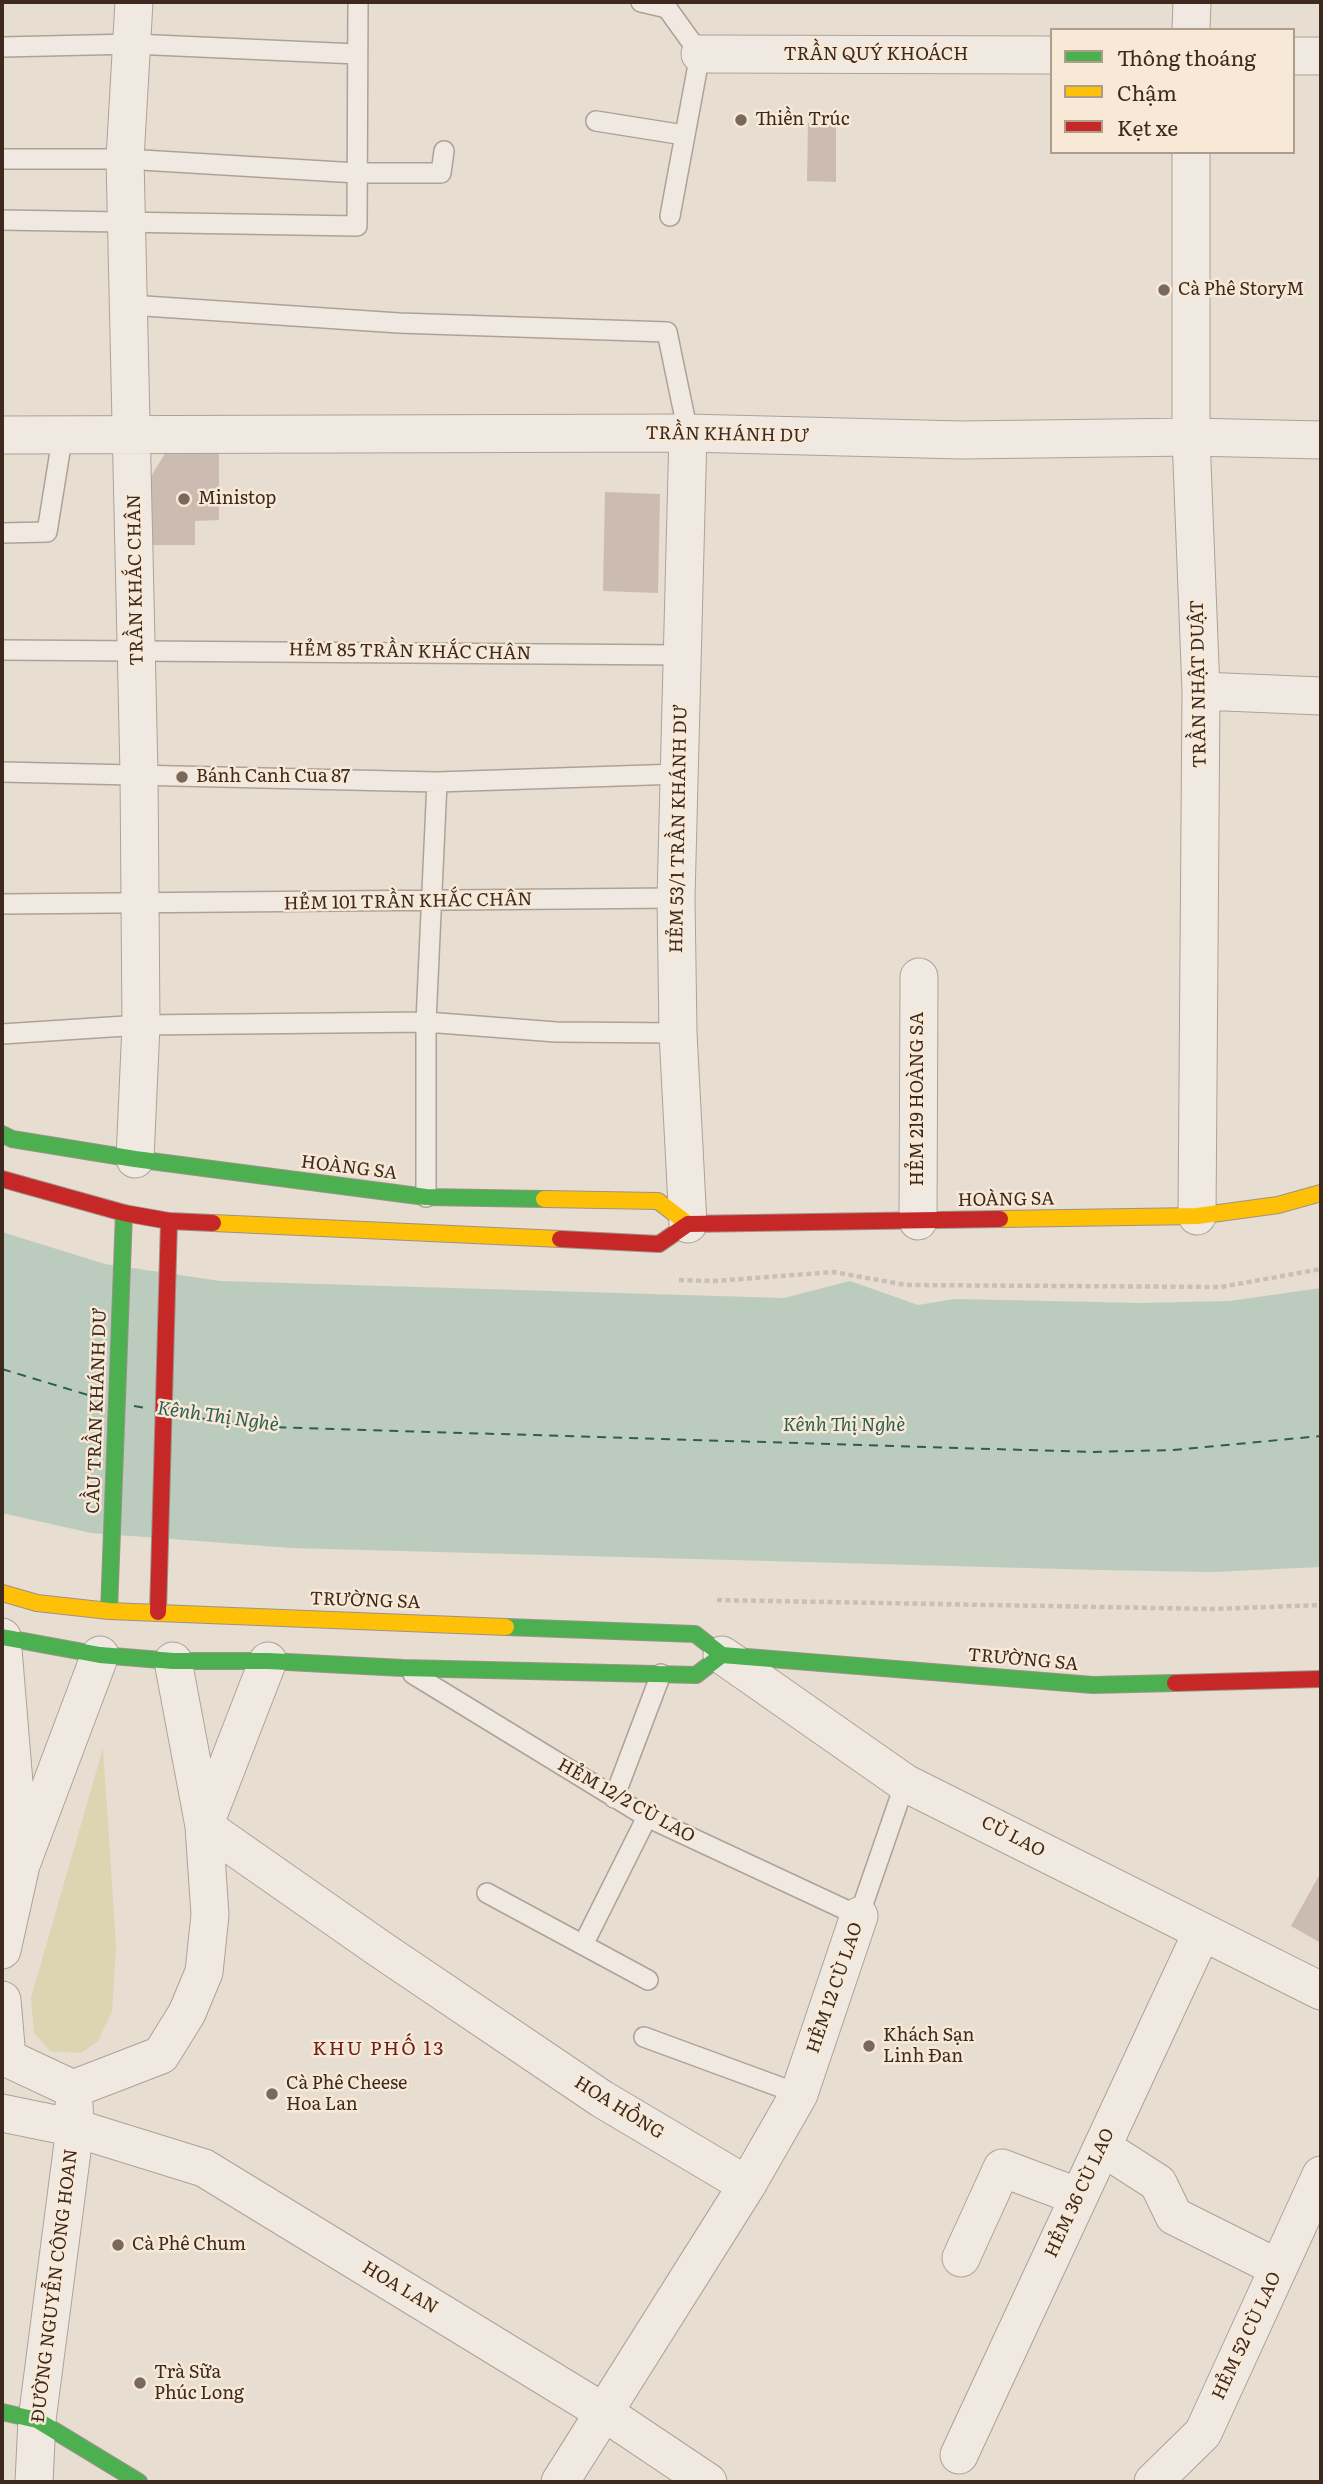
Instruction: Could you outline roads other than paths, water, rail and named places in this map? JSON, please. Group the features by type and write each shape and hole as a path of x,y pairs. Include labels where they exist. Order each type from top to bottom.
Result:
{"street":[{"name":"TRẦN KHẮC CHÂN","path":"134,2 125,159 138,649 141,1025 135,1159"},
{"path":"1191,28 1192,2"},
{"name":"TRẦN QUÝ KHOÁCH","path":"700,54 1050,55"},
{"path":"1295,56 1321,56"},
{"name":"TRẦN NHẬT DUẬT","path":"1191,154 1191,437 1201,691 1197,1216"},
{"name":"TRẦN KHÁNH DƯ","path":"2,435 688,433 961,440 1191,437 1321,440"},
{"name":"HẺM 53/1 TRẦN KHÁNH DƯ","path":"688,433 676,898 678,1033 688,1224"},
{"path":"1201,691 1321,696"},
{"name":"HẺM 219 HOÀNG SA","path":"918,1221 919,977"},
{"name":"HOÀNG SA","path":"2,1134 12,1139 135,1159 426,1197 658,1201 688,1224 1197,1216 1278,1205 1321,1193"},
{"path":"2,1179 124,1213 169,1220 659,1244 688,1224"},
{"name":"CẦU TRẦN KHÁNH DƯ","path":"109,1611 124,1213"},
{"path":"158,1612 169,1220"},
{"name":"TRƯỜNG SA","path":"2,1593 37,1603 109,1611 695,1634 722,1655 1093,1685 1321,1679"},
{"path":"2,1950 11,1863 2,1637 100,1655 173,1661 268,1661 403,1668 695,1675 722,1655"},
{"path":"11,1863 100,1655"},
{"name":"CÙ LAO","path":"722,1655 905,1783 1321,1992"},
{"path":"2,2000 8,2058 73,2089 161,2055 187,2014 204,1972 210,1915 204,1826 173,1661"},
{"path":"204,1826 268,1661"},
{"name":"HOA HỒNG","path":"204,1826 380,1950 602,2099 747,2185"},
{"name":"HẺM 12 CÙ LAO","path":"747,2185 799,2094 859,1916"},
{"name":"HẺM 36 CÙ LAO","path":"959,2455 1202,1932"},
{"name":"ĐƯỜNG NGUYỄN CÔNG HOAN","path":"34,2482 37,2420 75,2128 73,2089"},
{"name":"HOA LAN","path":"2,2113 75,2128 204,2168 606,2413 708,2482"},
{"path":"1102,2147 1157,2183 1174,2217 1278,2269"},
{"path":"961,2258 1002,2168 1079,2197"},
{"name":"HẺM 52 CÙ LAO","path":"1153,2482 1203,2433 1321,2175"},
{"path":"560,2482 606,2413 747,2185"},
{"path":"2,2412 37,2420 139,2482"}],"lane":[{"path":"2,220 357,226 358,2"},
{"path":"641,2 667,8 700,54 670,216"},
{"path":"2,47 133,44 357,54"},
{"path":"596,121 684,135"},
{"path":"2,159 125,159 357,173 441,173 444,151"},
{"path":"130,305 399,323 667,332 688,433"},
{"path":"2,533 47,532 63,433"},
{"name":"HẺM 85 TRẦN KHẮC CHÂN","path":"2,650 682,655"},
{"path":"2,772 139,772 437,782 679,774"},
{"path":"426,1197 426,1022 437,782"},
{"name":"HẺM 101 TRẦN KHẮC CHÂN","path":"2,904 676,898"},
{"path":"2,1034 141,1025 426,1022 556,1032 678,1033"},
{"name":"HẺM 12/2 CÙ LAO","path":"403,1668 647,1816 859,1916"},
{"path":"614,1798 661,1674"},
{"name":"HẺM 12 CÙ LAO","path":"859,1916 905,1783"},
{"path":"583,1945 647,1816"},
{"path":"487,1893 648,1980"},
{"path":"644,2037 799,2094"}],"water":[{"name":"Kênh Thị Nghè","path":"2,1232 105,1264 220,1281 784,1298 850,1281 918,1305 955,1299 1142,1303 1230,1301 1321,1288 1321,1567 1212,1572 1099,1570 291,1548 91,1533 2,1513"}],"place":[{"name":"Thiền Trúc","path":"741,120"},
{"name":"Cà Phê StoryM","path":"1164,290"},
{"name":"Ministop","path":"184,499"},
{"name":"Bánh Canh Cua 87","path":"182,777"},
{"name":"Khách Sạn Linh Đan","path":"869,2046"},
{"name":"Cà Phê Cheese Hoa Lan","path":"272,2094"},
{"name":"Cà Phê Chum","path":"118,2245"},
{"name":"Trà Sữa Phúc Long","path":"140,2383"}],"district":[{"name":"KHU PHỐ 13","path":"379,2049"}]}
